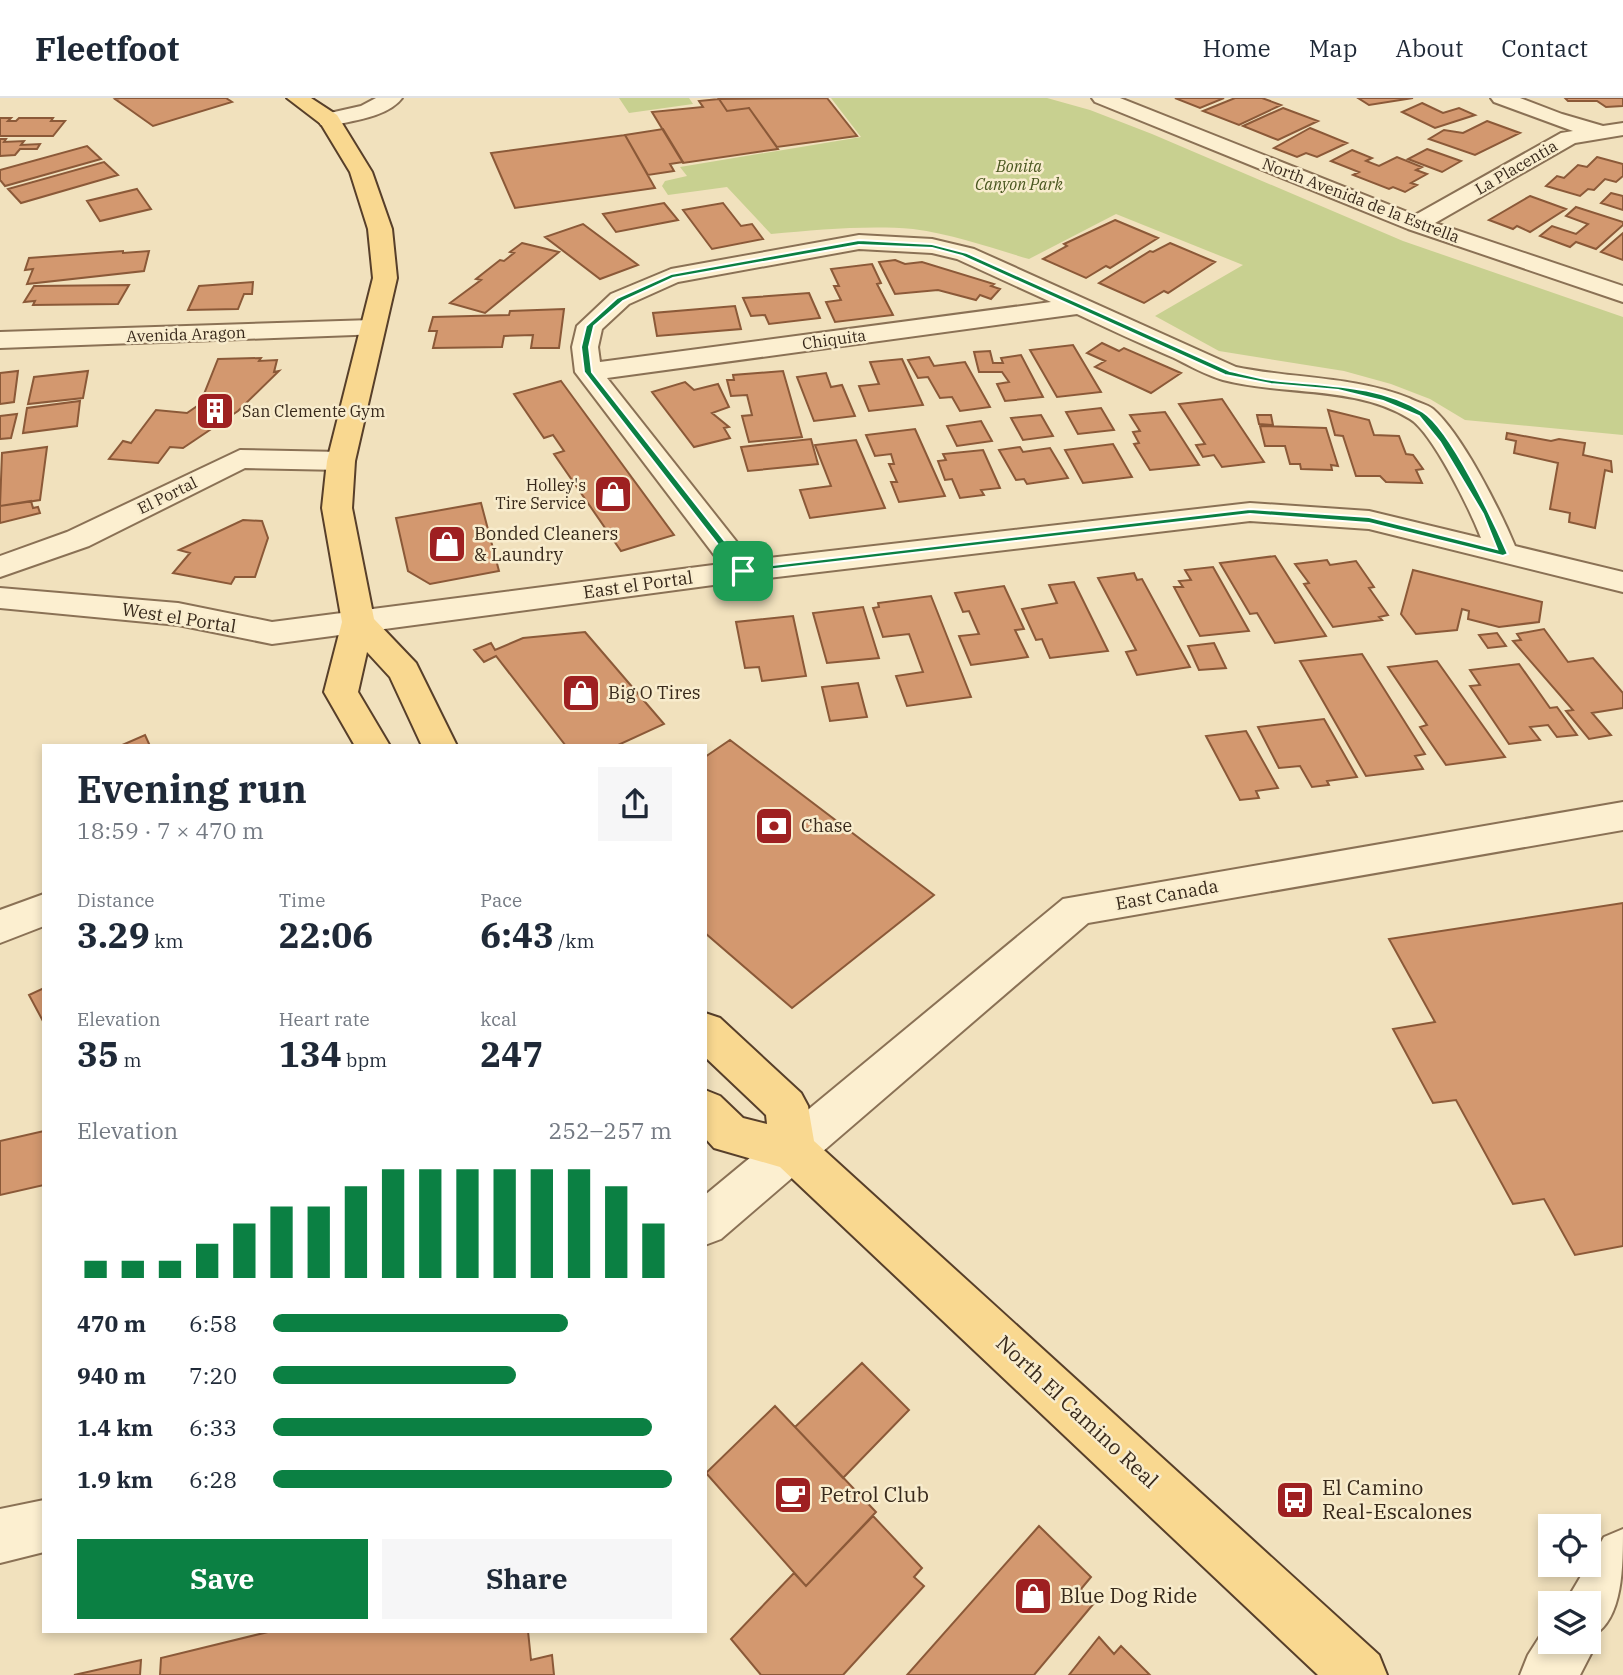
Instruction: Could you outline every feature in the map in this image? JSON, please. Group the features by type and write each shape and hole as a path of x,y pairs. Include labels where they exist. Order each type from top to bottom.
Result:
{"main road":[{"path":"297,98 329,120 361,172 380,229 385,278 341,461 337,508 358,622 341,692 372,744"},
{"path":"358,622 404,671 439,744"},
{"path":"707,1032 786,1106 793,1151"},
{"name":"North El Camino Real","path":"707,1112 730,1134 793,1151 1359,1675"}],"street":[{"path":"329,120 368,110 392,98"},
{"name":"North Avenida de la Estrella","path":"1102,98 1416,224 1623,294"},
{"path":"1501,98 1554,119 1616,133"},
{"name":"La Placentia","path":"1416,224 1569,138 1616,133"},
{"path":"743,571 588,372 585,347 590,326 603,312 639,289 671,276 859,243 932,246 965,254 1228,373 1271,382 1338,387 1386,399 1422,414 1444,441 1487,514 1503,554"},
{"name":"Chiquita","path":"588,372 1079,306"},
{"name":"Avenida Aragon","path":"0,340 372,328"},
{"name":"El Portal","path":"0,567 78,539 240,459 341,461"},
{"name":"East el Portal","path":"358,622 743,571 1250,512 1369,520 1623,582"},
{"name":"West el Portal","path":"0,598 178,614 272,634 358,622"},
{"name":"East Canada","path":"707,1222 1077,910 1623,816"},
{"path":"0,927 42,910"},
{"path":"0,1536 42,1526"},
{"path":"1601,1591 1623,1556"},
{"path":"1548,1675 1561,1654"}],"green space":[{"path":"619,98 689,98 693,104 629,113"},
{"name":"Bonita Canyon Park","path":"831,98 1047,98 1090,110 1152,134 1403,241 1623,317 1623,435 1465,420 1430,399 1391,384 1344,371 1219,351 1155,316 1243,265 1116,214 1029,259 957,238 913,229 860,228 771,234 727,187 668,195 662,186 665,181 687,176 680,167 861,137"}],"building":[{"path":"226,98 232,102 153,126 115,99"},
{"path":"827,98 857,136 777,147 749,108 727,111 719,99"},
{"path":"1175,98 1224,98 1200,108"},
{"path":"1235,98 1262,98 1281,105 1239,125 1203,111"},
{"path":"1358,98 1413,98 1369,105"},
{"path":"1565,98 1623,98 1623,106 1606,107 1597,101 1568,101"},
{"path":"719,99 727,111 749,108 778,149 683,163 652,112 703,107 699,101"},
{"path":"1422,103 1443,113 1459,108 1475,115 1435,128 1402,112"},
{"path":"1283,108 1318,121 1278,140 1243,126"},
{"path":"0,118 11,118 8,121 16,121 19,118 53,118 51,121 65,121 53,136 0,136"},
{"path":"1487,121 1520,133 1475,155 1429,139 1444,130 1463,133"},
{"path":"1310,128 1347,143 1317,157 1306,153 1297,157 1274,148"},
{"path":"663,129 683,162 670,164 674,171 648,175 625,135"},
{"path":"625,135 655,188 515,208 491,153"},
{"path":"0,139 6,139 4,142 24,141 21,145 40,144 37,149 20,149 15,155 0,156"},
{"path":"87,146 101,159 5,186 0,180 0,170"},
{"path":"1427,149 1461,161 1442,172 1408,159"},
{"path":"1352,150 1372,158 1366,161 1379,166 1397,157 1422,167 1416,170 1427,174 1411,183 1417,185 1405,192 1393,187 1389,189 1353,175 1359,172 1331,161"},
{"path":"1597,157 1623,164 1623,176 1616,182 1605,179 1594,190 1588,189 1580,196 1546,186 1557,176 1564,178 1578,165 1587,167"},
{"path":"104,162 118,175 21,203 8,189"},
{"path":"137,189 151,209 100,221 87,201"},
{"path":"1611,193 1623,196 1623,210 1601,203"},
{"path":"1530,196 1566,209 1530,232 1517,226 1513,229 1489,220"},
{"path":"664,203 678,220 616,232 603,214"},
{"path":"723,203 741,226 752,224 763,239 712,249 683,210"},
{"path":"1576,207 1623,222 1623,225 1596,249 1576,242 1570,247 1540,236 1552,226 1576,234 1588,224 1566,216"},
{"path":"1115,220 1158,238 1110,268 1106,266 1086,278 1043,259 1067,246 1064,244"},
{"path":"583,224 638,265 600,279 545,237"},
{"path":"1623,233 1623,260 1601,252"},
{"path":"522,243 559,252 485,313 450,303 481,280 476,279 500,260 504,261 514,253 510,252"},
{"path":"1170,243 1215,262 1168,293 1164,291 1144,303 1099,283 1150,251"},
{"path":"149,251 144,271 27,284 33,269 25,270 29,258"},
{"path":"895,260 905,264 922,262 994,284 991,286 1000,289 991,299 980,295 976,300 938,290 895,294 879,262"},
{"path":"872,264 881,283 877,284 893,315 835,322 826,302 841,300 834,286 839,286 831,269"},
{"path":"253,282 252,294 244,294 238,309 188,310 199,286"},
{"path":"129,285 118,304 33,305 35,301 24,302 34,286"},
{"path":"809,293 820,318 769,324 765,315 751,316 743,298"},
{"path":"735,306 741,329 657,336 653,313"},
{"path":"564,309 559,348 531,348 533,335 504,336 502,347 433,348 437,331 429,331 433,317 509,315 510,311"},
{"path":"1102,343 1119,351 1124,348 1181,373 1151,393 1095,367 1105,361 1087,353"},
{"path":"1073,345 1101,392 1057,397 1030,350"},
{"path":"990,351 993,363 1003,363 1001,358 1021,355 1043,397 1005,401 997,384 1009,382 1002,372 979,372 974,352"},
{"path":"929,357 934,366 965,362 990,407 960,411 952,397 940,398 928,377 918,378 908,360"},
{"name":"San Clemente Gym","path":"261,358 259,361 277,360 274,372 279,371 238,411 183,448 170,447 158,463 109,459 123,441 131,443 156,410 187,413 200,404 218,359"},
{"path":"902,359 923,405 869,411 859,386 879,384 870,362"},
{"path":"18,371 14,402 0,404 0,373"},
{"path":"88,371 83,398 28,404 34,377"},
{"path":"783,371 802,437 749,442 742,416 752,415 747,395 731,396 727,380 734,380 733,375"},
{"path":"826,373 831,387 842,385 855,416 814,421 797,377"},
{"name":"Holley's Tire Service","path":"561,381 674,535 621,551 554,454 564,451 553,435 544,438 514,394"},
{"path":"685,382 694,390 718,384 729,407 712,413 729,427 724,428 730,438 694,447 652,392"},
{"path":"1222,399 1264,462 1222,467 1214,455 1203,457 1196,445 1205,444 1179,404"},
{"path":"80,401 77,426 23,433 27,408"},
{"path":"1101,408 1114,430 1078,434 1066,412"},
{"path":"1328,410 1369,420 1374,435 1399,436 1406,454 1413,455 1423,469 1416,470 1422,483 1386,482 1380,476 1356,476 1343,436 1335,435"},
{"path":"1165,412 1199,465 1150,470 1134,444 1139,443 1133,432 1140,431 1130,415"},
{"path":"17,414 11,438 0,439 0,416"},
{"path":"1041,415 1053,436 1023,440 1011,418"},
{"path":"1257,415 1271,415 1273,425 1259,424"},
{"path":"981,421 992,441 957,446 947,426"},
{"path":"1260,426 1326,428 1338,466 1331,465 1332,470 1301,469 1300,464 1290,464 1285,446 1265,446"},
{"path":"915,429 945,496 899,502 891,482 897,482 889,464 894,464 891,454 875,456 866,435"},
{"path":"1507,433 1551,441 1559,439 1585,443 1583,455 1611,461 1612,472 1605,470 1595,528 1569,522 1570,513 1550,509 1558,463 1514,453 1516,441 1506,439"},
{"path":"811,439 818,464 748,471 741,447"},
{"path":"856,440 885,508 810,518 800,490 831,486 815,445"},
{"path":"1113,444 1132,477 1083,483 1065,450"},
{"path":"47,447 40,500 0,506 2,453"},
{"path":"1020,447 1023,452 1050,448 1068,478 1027,484 1024,479 1016,480 999,450"},
{"path":"983,450 1000,488 981,490 984,495 960,498 952,479 945,480 938,461 946,460 943,454"},
{"path":"31,501 33,508 38,507 40,513 0,523 0,506"},
{"name":"Bonded Cleaners & Laundry","path":"481,503 499,571 430,584 408,571 396,518"},
{"path":"243,520 262,521 268,538 255,577 235,577 231,584 173,573 190,553 179,550"},
{"path":"1275,556 1326,636 1275,643 1257,613 1250,614 1220,563"},
{"path":"1327,560 1330,565 1356,561 1374,587 1369,588 1388,615 1379,617 1382,620 1333,627 1304,584 1309,583 1295,564"},
{"path":"1213,567 1249,631 1200,636 1174,587 1183,587 1179,581 1191,580 1185,570"},
{"path":"1413,570 1542,602 1539,622 1499,627 1468,619 1469,611 1462,609 1457,630 1416,634 1401,614"},
{"path":"1134,573 1137,580 1142,579 1190,667 1137,675 1126,652 1136,650 1098,578"},
{"path":"1074,582 1108,651 1050,658 1042,639 1036,640 1022,609 1057,603 1049,585"},
{"path":"1004,586 1024,629 1015,630 1028,657 971,665 959,636 979,634 969,611 963,612 955,593"},
{"path":"931,596 971,697 907,706 896,676 923,672 909,634 883,637 873,608 879,607 878,603"},
{"path":"863,607 879,658 827,663 813,613"},
{"path":"793,616 806,676 762,681 759,667 745,668 736,622"},
{"path":"1544,629 1568,662 1593,658 1623,693 1623,708 1592,713 1611,735 1589,739 1566,711 1573,710 1513,641 1521,640 1517,634"},
{"name":"Big O Tires","path":"585,632 664,724 620,744 564,744 496,656 484,662 474,650 491,643 495,650 523,638"},
{"path":"1497,633 1506,646 1488,648 1479,635"},
{"path":"1214,643 1226,668 1199,670 1188,646"},
{"path":"1362,654 1425,754 1415,756 1423,769 1366,776 1300,661"},
{"path":"1437,661 1505,757 1446,765 1420,727 1427,725 1388,667"},
{"path":"1519,664 1550,708 1557,707 1577,735 1557,737 1548,725 1530,727 1540,740 1509,744 1470,686 1480,685 1470,670"},
{"path":"858,683 867,717 830,721 822,687"},
{"path":"1324,719 1357,777 1327,781 1329,785 1312,787 1300,766 1279,768 1258,727"},
{"path":"1246,731 1278,788 1256,791 1259,798 1240,800 1206,736"},
{"path":"145,735 149,744 125,744"},
{"name":"Chase","path":"730,740 934,895 792,1008 707,935 707,756"},
{"path":"1623,903 1623,1246 1575,1255 1544,1199 1513,1204 1456,1100 1433,1103 1393,1029 1435,1022 1389,939"},
{"path":"42,989 42,1019 29,995"},
{"path":"42,1131 42,1185 0,1195 0,1141"},
{"path":"862,1363 909,1410 843,1478 795,1427"},
{"name":"Petrol Club","path":"775,1406 876,1512 806,1586 707,1472"},
{"path":"873,1516 922,1568 914,1577 924,1586 843,1675 761,1675 731,1639 794,1573 806,1586"},
{"name":"Blue Dog Ride","path":"1039,1526 1091,1577 1081,1589 1095,1602 1034,1675 907,1675"},
{"path":"264,1633 528,1633 531,1660 552,1655 554,1675 160,1675 161,1658"},
{"path":"1099,1637 1114,1654 1121,1646 1150,1675 1069,1675"},
{"path":"141,1660 140,1675 74,1675"}],"place":[{"name":"San Clemente Gym","path":"215,411"},
{"name":"Holley's Tire Service","path":"613,494"},
{"name":"Bonded Cleaners & Laundry","path":"447,544"},
{"name":"Big O Tires","path":"581,693"},
{"name":"Chase","path":"774,826"},
{"name":"Petrol Club","path":"793,1495"},
{"name":"El Camino Real-Escalones","path":"1295,1500"},
{"name":"Blue Dog Ride","path":"1033,1596"}],"route":[{"path":"859,243 932,246 965,254 1228,373 1271,382 1338,387 1386,399 1422,414 1444,441 1487,514 1503,554 1369,520 1250,512 743,571 588,372 585,347 590,326 620,299 671,276 859,243"}]}
